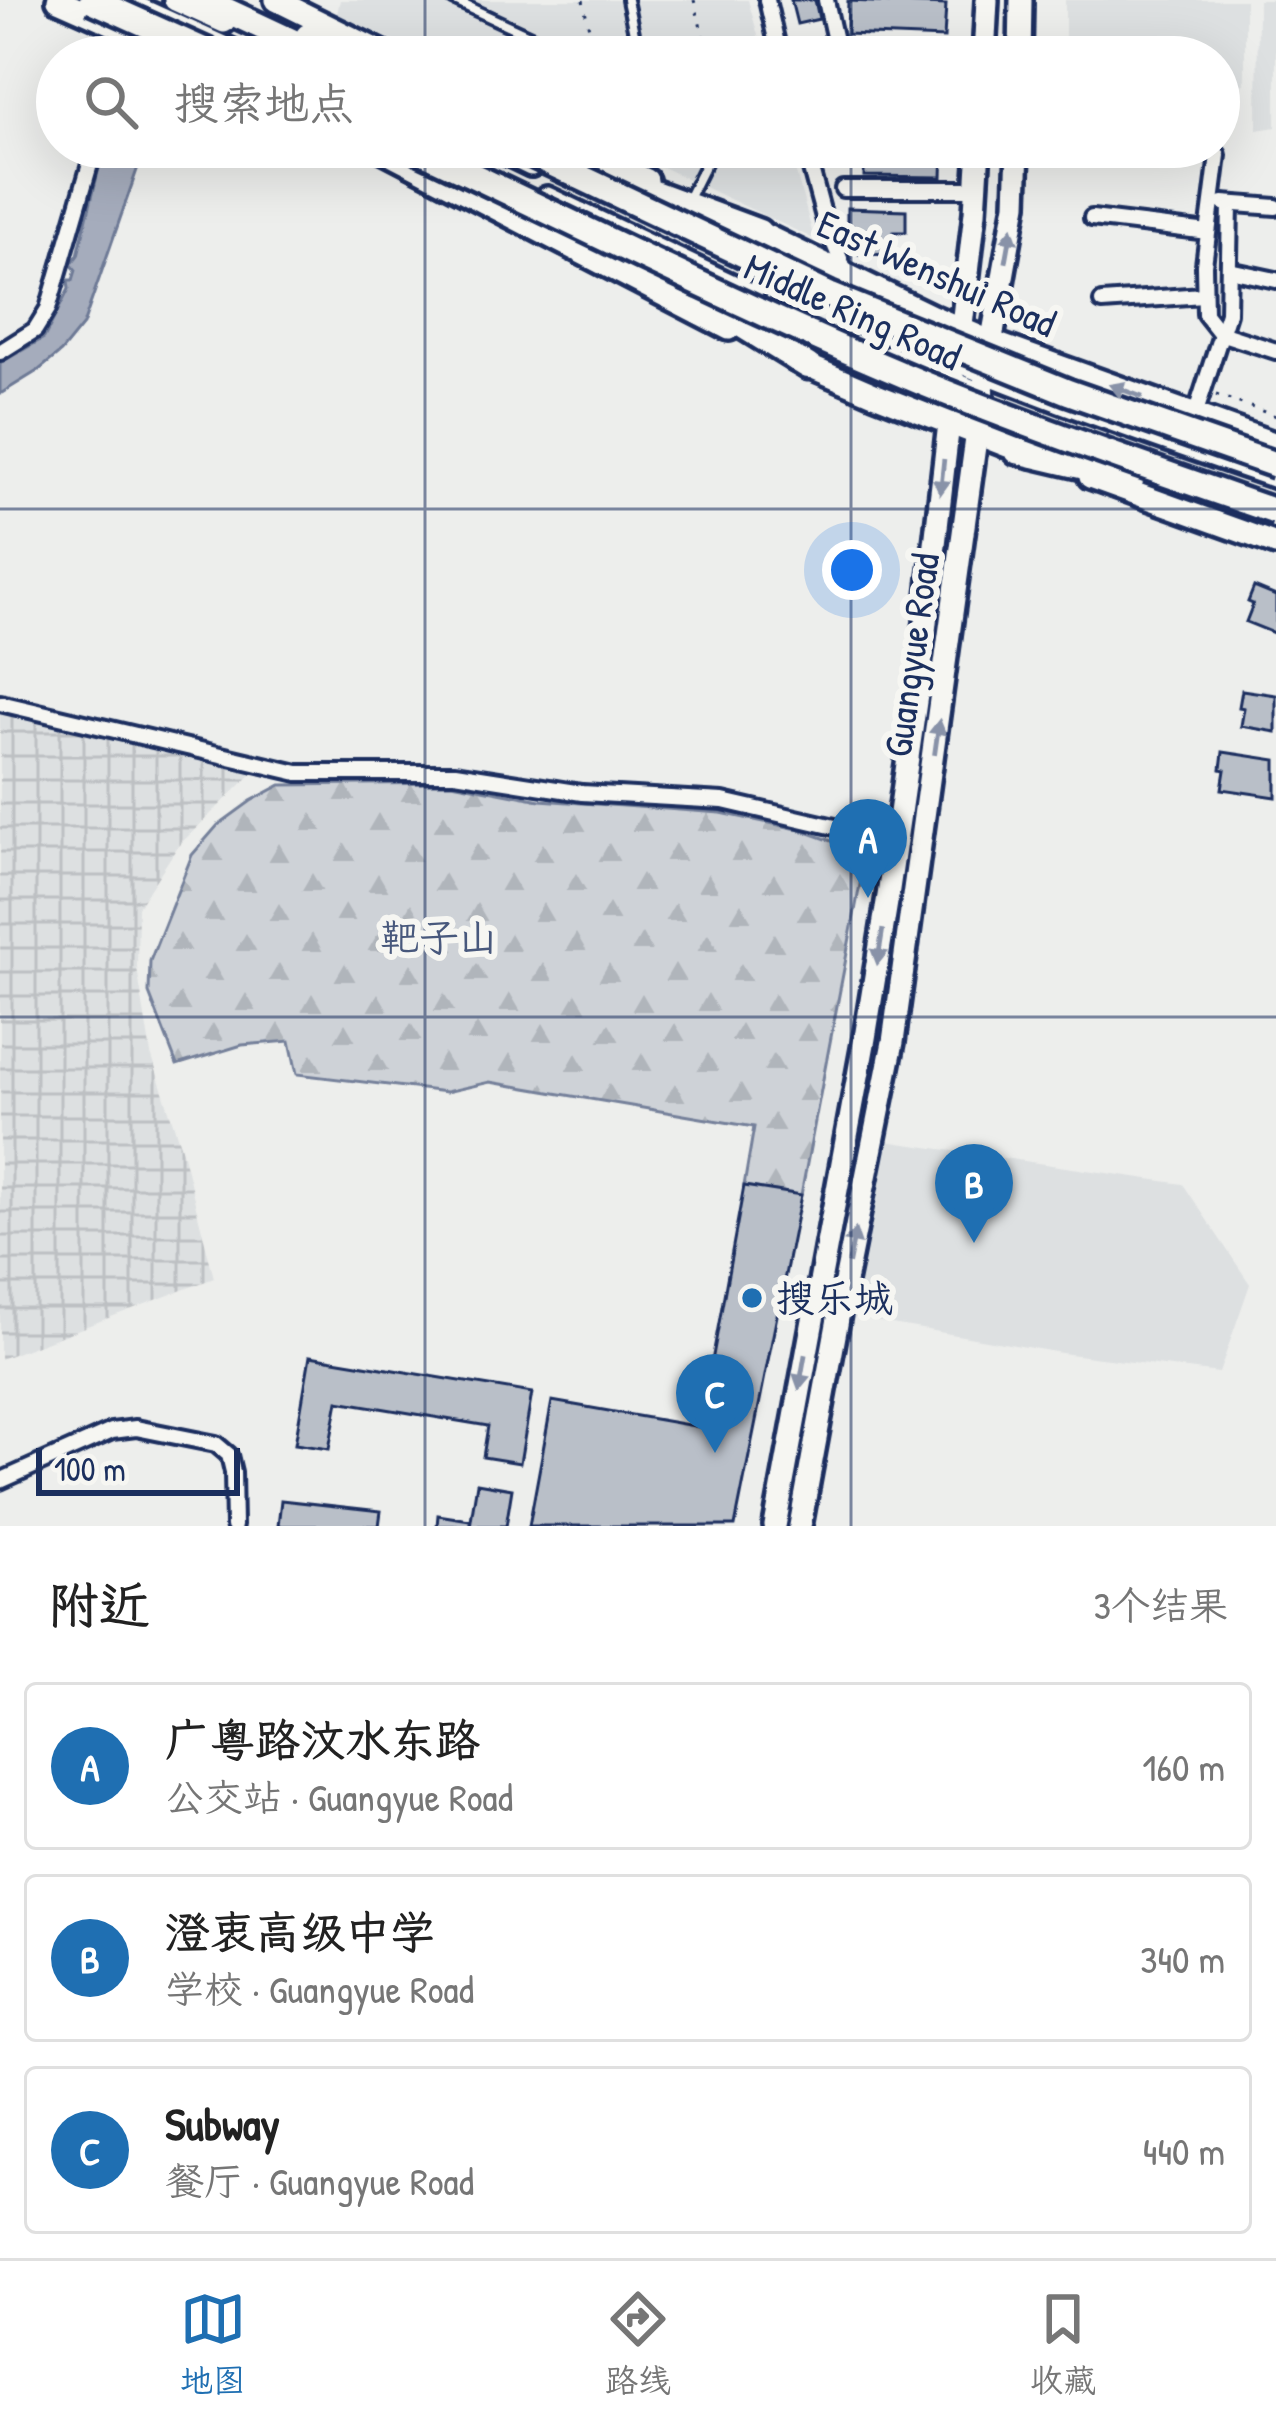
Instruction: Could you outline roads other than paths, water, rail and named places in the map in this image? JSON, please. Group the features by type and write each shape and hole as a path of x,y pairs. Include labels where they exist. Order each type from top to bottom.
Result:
{"highway":[{"path":"92,0 167,36"},
{"path":"187,8 310,36"},
{"path":"269,30 282,36"},
{"path":"439,168 706,303 808,365"},
{"name":"Middle Ring Road","path":"458,168 923,382 1276,512"},
{"name":"Middle Ring Road","path":"552,168 830,295 1068,392 1276,465"},
{"path":"606,168 759,232"},
{"path":"1017,451 1132,478 1273,538"}],"main road":[{"path":"58,0 143,36"},
{"path":"275,0 348,36"},
{"path":"985,36 987,0"},
{"path":"1020,36 1021,0"},
{"path":"134,4 187,8 252,36"},
{"path":"187,8 220,36"},
{"path":"418,168 754,342 1017,451 1273,538"},
{"path":"440,168 453,186"},
{"name":"East Wenshui Road","path":"483,168 813,323 955,372 1196,472 1276,500"},
{"name":"East Wenshui Road","path":"549,168 955,372"},
{"name":"East Wenshui Road","path":"606,168 688,199 992,342 1276,444"},
{"name":"Guangyue Road","path":"775,1526 865,1038 895,842 920,674 978,168"},
{"name":"Guangyue Road","path":"800,1526 893,1042 976,435 1016,204 1017,168"},
{"path":"655,291 712,276"},
{"name":"East Wenshui Road","path":"984,384 1073,408 1276,477"},
{"path":"1196,472 1273,538"}],"street":[{"path":"767,0 775,36"},
{"path":"826,0 834,36"},
{"path":"131,36 134,4"},
{"path":"0,352 35,329 48,310 88,168"},
{"path":"811,168 826,225 847,274"},
{"path":"1216,168 1205,314 1220,333 1276,351"},
{"path":"843,189 976,189"},
{"path":"1212,202 1276,207"},
{"path":"1195,415 1228,313 1230,204"},
{"path":"1092,218 1208,232"},
{"path":"1229,270 1276,280"},
{"path":"1102,302 1203,295"},
{"path":"0,703 298,772 455,772 582,793 723,801 895,842"},
{"path":"0,1481 112,1431 136,1428 216,1444 229,1455 234,1526"}],"lane":[{"path":"453,0 531,36"},
{"path":"627,0 635,36"},
{"path":"688,199 704,168"}],"water":[{"path":"99,168 138,168 83,325 61,352 0,394 0,363 44,338 69,289 68,280 73,280 76,270 71,264 78,255"}],"place":[{"name":"广粤路汶水东路","path":"868,898"},
{"name":"澄衷高级中学","path":"974,1243"},
{"name":"搜乐城","path":"752,1298"},
{"name":"Subway","path":"715,1453"}],"park label":[{"name":"靶子山","path":"439,937"}]}
